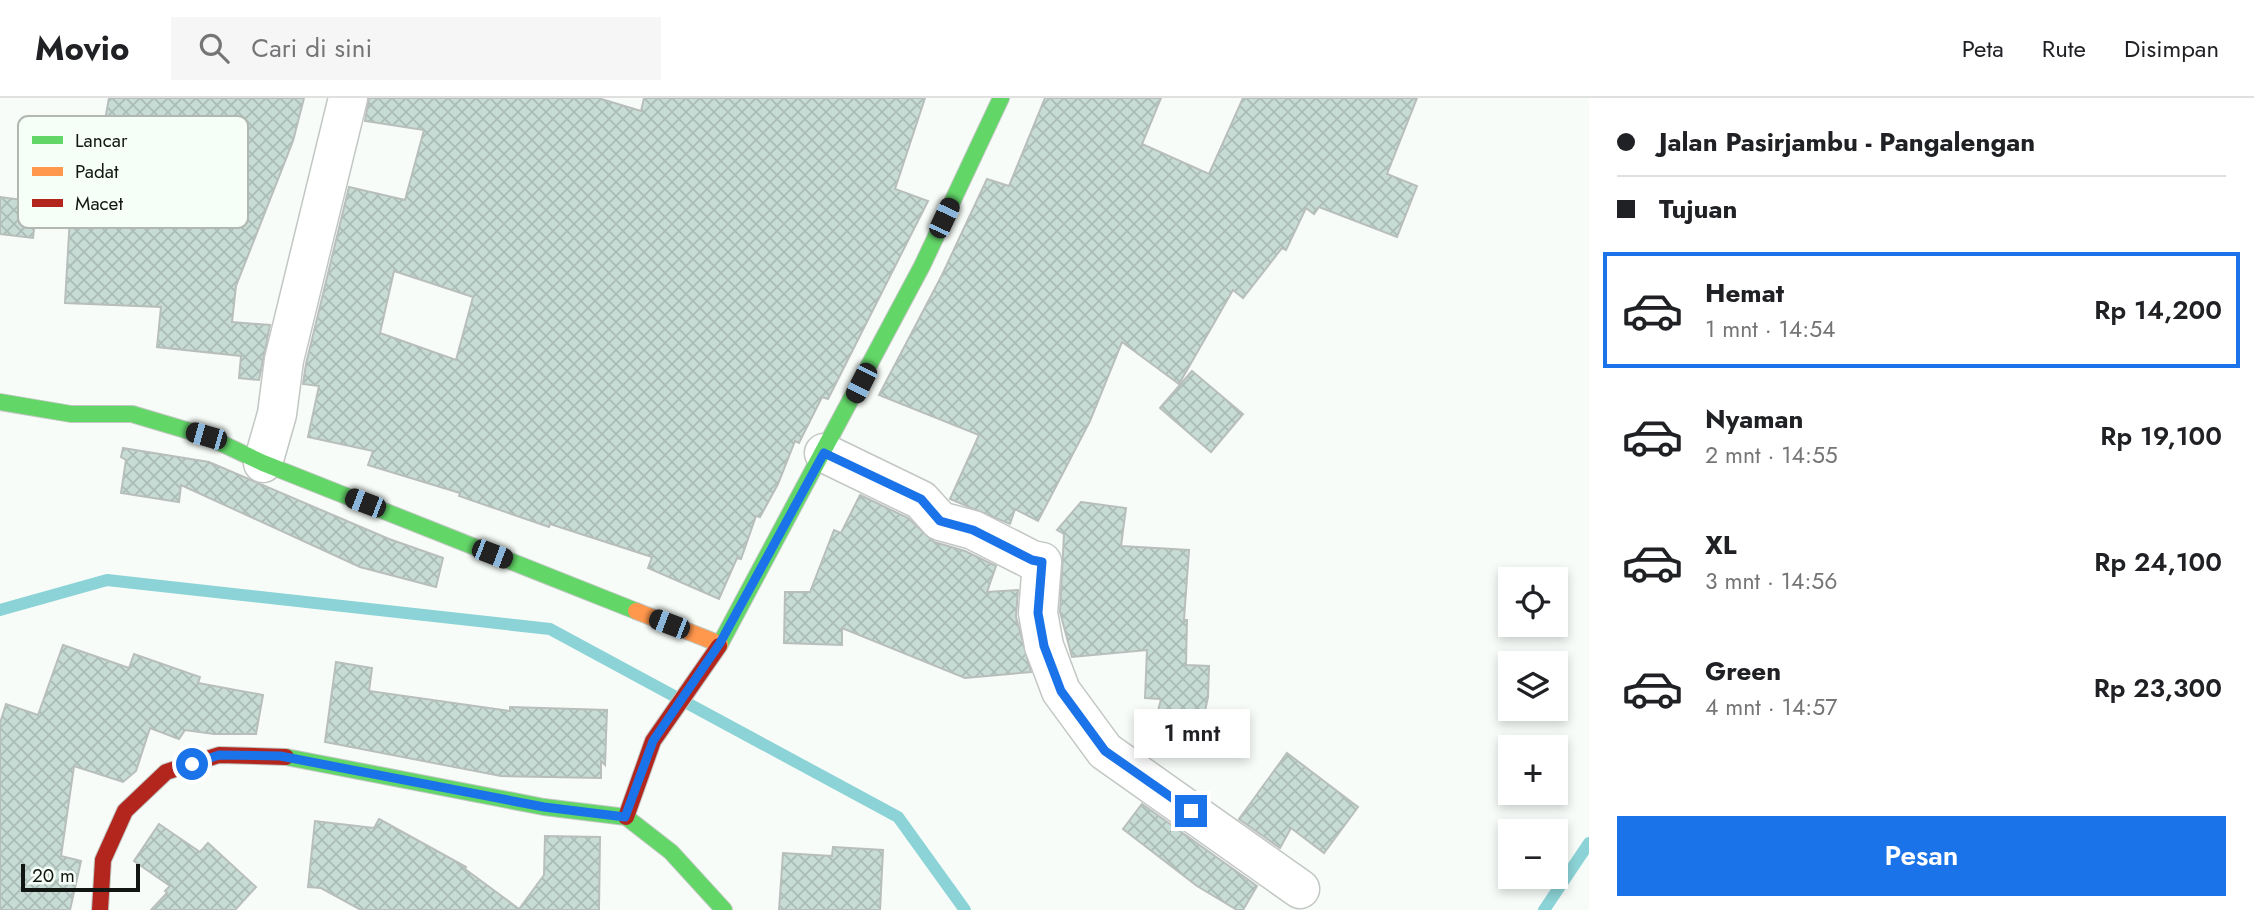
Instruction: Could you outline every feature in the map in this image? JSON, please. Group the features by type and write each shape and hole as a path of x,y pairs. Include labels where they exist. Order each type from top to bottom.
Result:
{"main road":[{"path":"625,817 653,741 720,643 824,453 922,266 1001,98"},
{"path":"0,402 71,414 132,414 206,436 263,463 720,643"},
{"path":"100,910 103,860 125,811 166,772 219,755 280,756 544,807 625,817 646,830 671,852 724,910"}],"street":[{"path":"263,463 277,414 284,360 348,98"},
{"path":"824,453 921,499 940,521 973,530 1032,560 1042,562 1038,613 1044,646 1061,691 1105,751 1300,888"}],"building":[{"path":"109,98 304,98 293,141 236,286 232,322 270,325 259,380 239,378 241,356 157,347 161,307 65,303 69,228 248,228 248,116 106,116"},
{"path":"369,98 598,98 641,111 644,98 925,98 895,189 928,201 828,399 822,397 799,443 795,441 778,484 760,517 756,516 741,559 737,558 719,599 648,568 652,557 550,524 549,527 459,496 460,493 368,465 373,451 308,437 319,386 303,384 306,364 349,187 405,200 424,130 365,121","holes":["394,271 473,297 456,360 380,333"]},
{"path":"1045,98 1161,98 1142,144 1209,174 1243,98 1417,98 1387,174 1417,186 1397,237 1319,207 1314,214 1306,208 1286,250 1282,248 1243,298 1233,290 1179,384 1122,342 1090,421 1038,521 1015,509 1010,524 950,499 979,435 879,395 942,275 987,179 1009,186"},
{"path":"0,197 18,199 18,228 34,228 33,238 0,234"},
{"path":"1192,371 1243,414 1211,452 1160,408"},
{"path":"123,448 209,462 389,539 443,558 436,587 360,567 181,485 179,502 121,493 126,460 121,457"},
{"path":"860,495 908,518 934,542 965,551 996,566 987,592 1018,590 1016,617 1031,672 965,678 842,628 842,645 784,643 785,592 810,592 834,530 841,533"},
{"path":"1081,502 1126,508 1121,546 1189,550 1184,620 1187,620 1186,665 1209,666 1208,697 1198,742 1153,732 1161,699 1145,698 1147,650 1072,657 1060,612 1064,534 1057,530"},
{"path":"63,645 129,668 134,654 200,677 198,683 263,695 256,734 214,734 185,730 179,739 150,728 136,771 123,782 74,766 61,856 81,861 70,910 0,910 0,723 6,704 38,715"},
{"path":"336,662 372,668 369,691 510,711 510,707 607,710 605,765 601,761 601,778 501,776 325,742"},
{"path":"1287,753 1358,807 1324,853 1291,828 1280,848 1239,819"},
{"path":"1142,804 1257,886 1243,910 1237,910 1197,886 1123,829"},
{"path":"379,819 466,867 465,869 519,909 544,875 545,836 600,837 599,910 361,910 321,888 308,887 315,821 374,828"},
{"path":"159,824 200,852 208,843 256,887 235,910 151,910 170,886 134,861"},
{"path":"833,847 883,850 880,910 779,910 783,853 832,856"}],"waterway":[{"path":"0,610 107,580 550,629 898,817 965,910"},
{"path":"1544,910 1589,843"}],"traffic: fast":[{"path":"719,646 922,266 1001,98"},
{"path":"0,402 71,414 132,414 206,436 263,463 636,611"},
{"path":"286,757 544,807 626,817 671,852 724,910"}],"traffic: slow":[{"path":"636,611 720,644"}],"traffic: jam":[{"path":"626,817 653,741 719,646"},
{"path":"100,910 103,860 125,811 166,772 219,755 286,757"}],"route":[{"path":"192,764 219,755 280,756 544,807 625,817 653,741 720,643 824,453 921,499 940,521 973,530 1032,560 1042,562 1038,613 1044,646 1061,691 1105,751 1191,811"}]}
